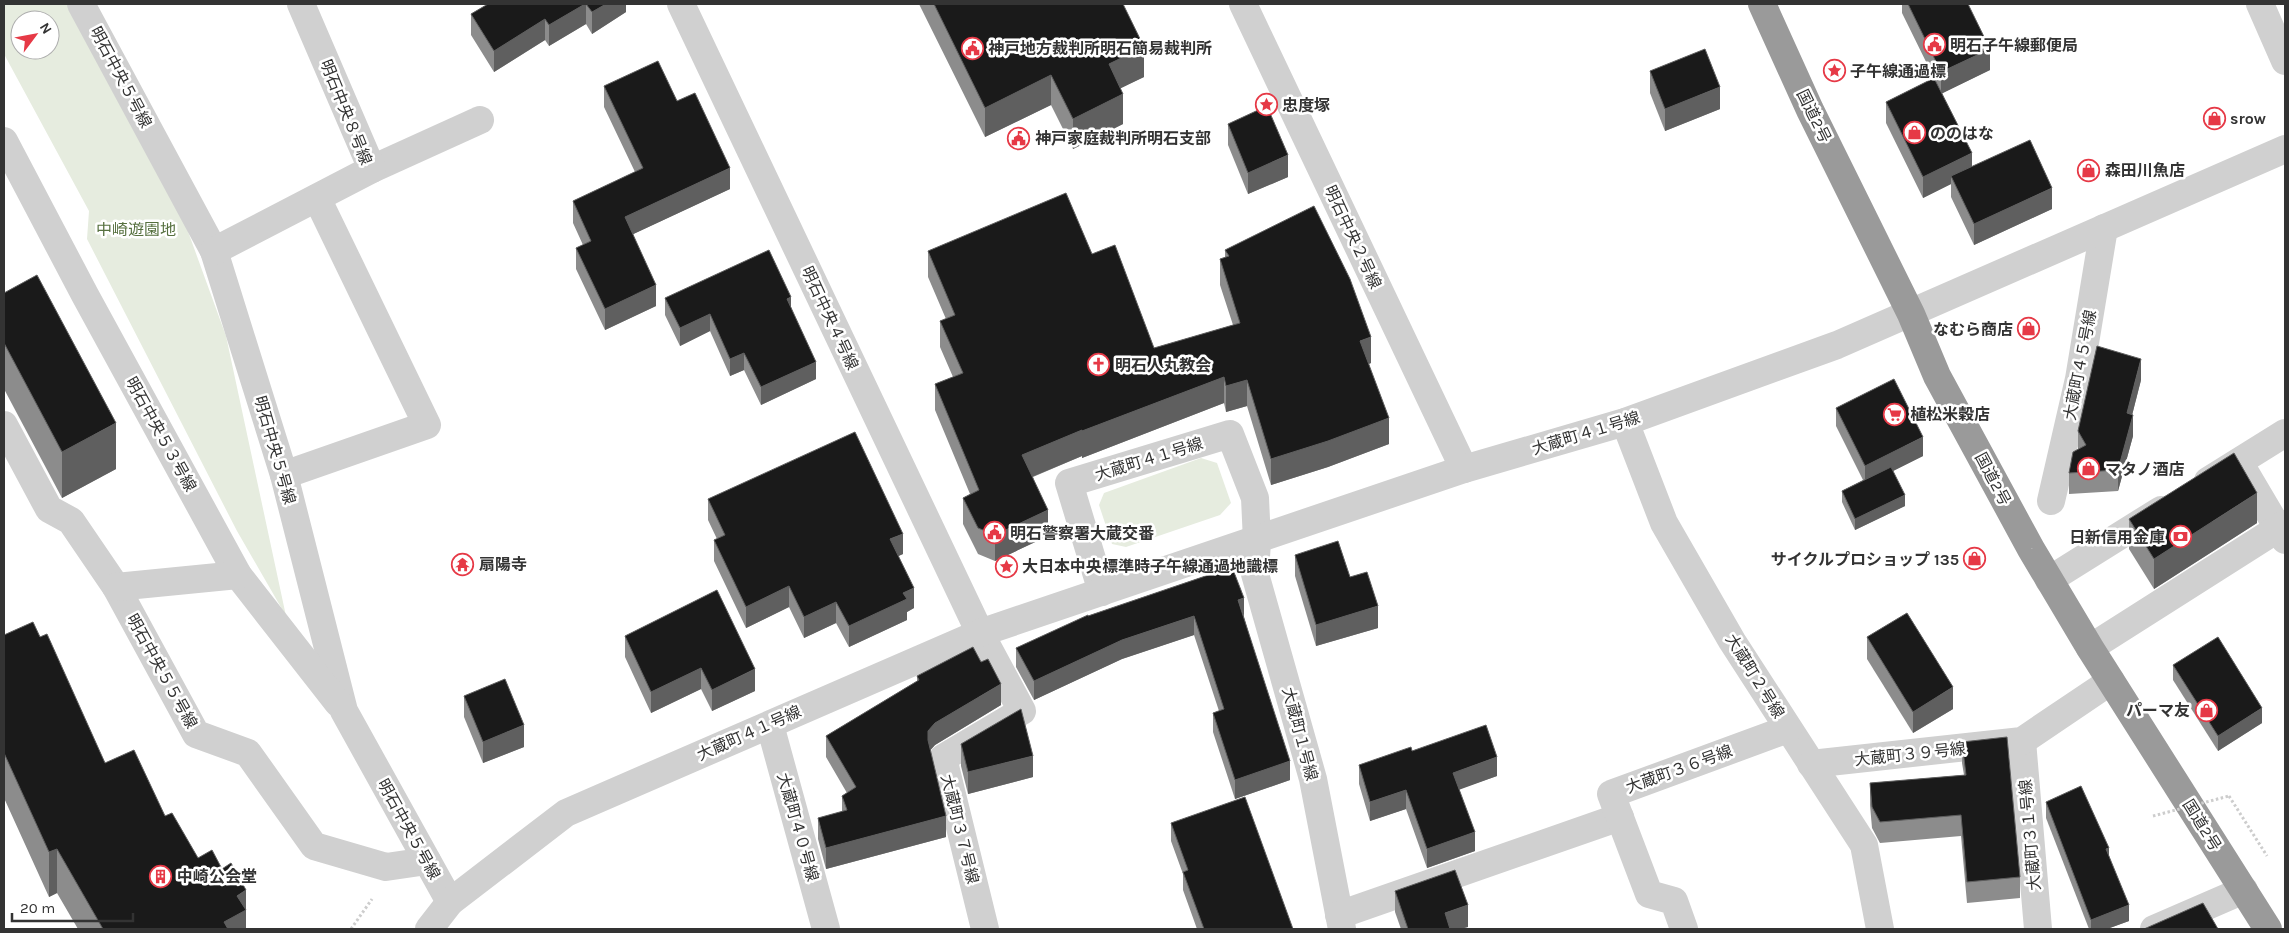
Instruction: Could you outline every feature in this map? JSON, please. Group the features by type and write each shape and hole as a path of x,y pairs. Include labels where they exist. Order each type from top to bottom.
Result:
{"highway":[{"name":"国道2号","path":"1762,4 1810,110 1911,314 1937,376 2049,580 2268,929"}],"street":[{"name":"明石中央５号線","path":"81,4 214,251 284,475 344,711 450,902"},
{"name":"明石中央８号線","path":"214,251 372,169 301,4"},
{"name":"明石中央４号線","path":"681,4 980,633"},
{"name":"明石中央２号線","path":"1243,4 1464,469"},
{"path":"2260,4 2285,61"},
{"path":"372,169 480,120"},
{"name":"明石中央５３号線","path":"4,141 84,295 238,575 344,711"},
{"name":"大蔵町４１号線","path":"429,929 450,902 566,813 980,633 1257,541 1464,469 1625,422 1837,345 2285,149"},
{"path":"284,475 427,426 317,198"},
{"name":"大蔵町４５号線","path":"2051,501 2079,379 2104,228"},
{"name":"大蔵町２号線","path":"1625,422 1664,523 1732,641 1864,845 1880,929"},
{"name":"明石中央５５号線","path":"4,425 49,510 71,521 116,587 196,734 248,753 314,846 386,867 427,861"},
{"path":"2049,580 2285,433"},
{"name":"大蔵町４１号線","path":"1102,592 1069,483 1230,434 1255,498 1257,541"},
{"path":"2090,648 2283,531 2239,462"},
{"name":"大蔵町１号線","path":"1257,541 1255,574 1313,779 1341,922"},
{"path":"116,587 238,575"},
{"name":"大蔵町３７号線","path":"980,633 1022,711 943,758 985,929"},
{"name":"大蔵町３９号線","path":"1811,764 2022,742 2111,681"},
{"name":"大蔵町４０号線","path":"770,725 826,929"},
{"name":"大蔵町３６号線","path":"1684,929 1674,901 1649,894 1611,794 1788,729"},
{"name":"大蔵町３１号線","path":"2022,742 2038,929"},
{"path":"1341,922 1620,816"},
{"path":"2154,929 2244,890"}],"path":[{"path":"2153,816 2229,796 2267,856"}],"green space":[{"name":"中崎遊園地","path":"4,4 69,4 178,204 226,336 286,616 237,531 87,239 89,211 4,54"},
{"path":"1201,458 1217,463 1231,503 1220,515 1126,547 1112,544 1099,505 1104,493"}],"building":[{"path":"488,4 585,4 549,25 545,19 494,51 471,14"},
{"path":"586,4 606,4 592,12"},
{"path":"934,4 1123,4 1144,47 1109,64 1123,94 1073,119 1051,75 985,108"},
{"path":"1908,4 1968,4 1990,49 1941,72"},
{"path":"1705,49 1720,87 1665,109 1650,71"},
{"path":"658,61 677,101 695,93 730,168 625,217 656,285 605,309 576,248 591,241 573,201 643,168 604,86"},
{"path":"1934,78 1972,153 1923,177 1886,102"},
{"path":"1267,106 1288,155 1248,173 1228,124"},
{"path":"2030,140 2052,188 1974,224 1951,176"},
{"path":"1066,193 1092,254 1115,245 1154,348 1240,323 1220,259 1229,256 1225,250 1314,206 1350,279 1371,337 1360,341 1389,418 1328,441 1271,459 1247,380 1226,386 1224,377 1082,430 1022,455 1048,510 995,535 978,528 963,498 979,490 935,384 963,373 940,321 955,315 928,251"},
{"path":"769,250 791,297 787,299 816,362 761,387 744,353 730,359 710,314 680,328 665,298"},
{"path":"37,275 116,423 62,452 4,343 4,293"},
{"path":"2097,346 2141,359 2127,413 2133,415 2118,470 2069,473 2073,452 2086,445 2078,431"},
{"path":"1894,379 1923,437 1865,466 1836,408"},
{"path":"855,432 903,534 890,539 914,588 903,593 907,599 849,626 836,602 804,617 789,586 746,607 714,540 725,535 708,499"},
{"path":"2234,453 2257,493 2154,559 2129,519"},
{"path":"1891,467 1905,495 1855,519 1842,491"},
{"path":"1338,541 1350,577 1367,572 1378,606 1316,625 1295,555"},
{"path":"1232,567 1244,598 1238,600 1290,761 1235,780 1213,713 1224,709 1194,616 1122,640 1034,681 1016,648 1088,615"},
{"path":"717,590 755,669 712,690 701,668 651,692 625,636"},
{"path":"1907,613 1953,687 1913,712 1867,637"},
{"path":"33,622 40,637 47,634 105,763 134,750 165,816 172,813 198,858 212,850 222,869 231,863 246,890 237,896 246,910 224,922 228,929 103,929 57,849 49,852 4,753 4,635"},
{"path":"2218,637 2262,708 2218,736 2173,665"},
{"path":"973,647 981,662 988,659 1001,684 935,723 928,731 928,740 946,816 826,848 818,818 847,810 842,796 856,787 826,736 919,680 917,676"},
{"path":"505,679 524,725 483,742 464,696"},
{"path":"1021,709 1033,756 968,772 961,744"},
{"path":"1486,725 1497,757 1453,773 1475,832 1427,849 1406,790 1370,802 1359,765 1411,747 1412,751"},
{"path":"2007,737 2020,877 1967,882 1961,815 1880,822 1872,807 1870,783 1966,775 1962,742"},
{"path":"2081,786 2109,848 2106,849 2129,905 2091,920 2046,802"},
{"path":"1245,797 1293,929 1204,929 1183,872 1188,870 1171,823"},
{"path":"1455,870 1468,905 1445,913 1450,929 1408,929 1395,891"},
{"path":"2203,903 2218,929 2144,929"}],"place":[{"name":"明石子午線郵便局","path":"1934,45"},
{"name":"神戸地方裁判所明石簡易裁判所","path":"972,48"},
{"name":"子午線通過標","path":"1834,71"},
{"name":"忠度塚","path":"1266,105"},
{"name":"srow","path":"2214,118"},
{"name":"ののはな","path":"1914,133"},
{"name":"神戸家庭裁判所明石支部","path":"1019,138"},
{"name":"森田川魚店","path":"2089,170"},
{"name":"なむら商店","path":"2029,329"},
{"name":"明石人丸教会","path":"1099,365"},
{"name":"植松米穀店","path":"1894,414"},
{"name":"マタノ酒店","path":"2089,469"},
{"name":"明石警察署大蔵交番","path":"994,533"},
{"name":"日新信用金庫","path":"2181,537"},
{"name":"サイクルプロショップ 135","path":"1975,559"},
{"name":"扇陽寺","path":"463,564"},
{"name":"大日本中央標準時子午線通過地識標","path":"1006,566"},
{"name":"パーマ友","path":"2206,710"},
{"name":"中崎公会堂","path":"161,876"}]}
